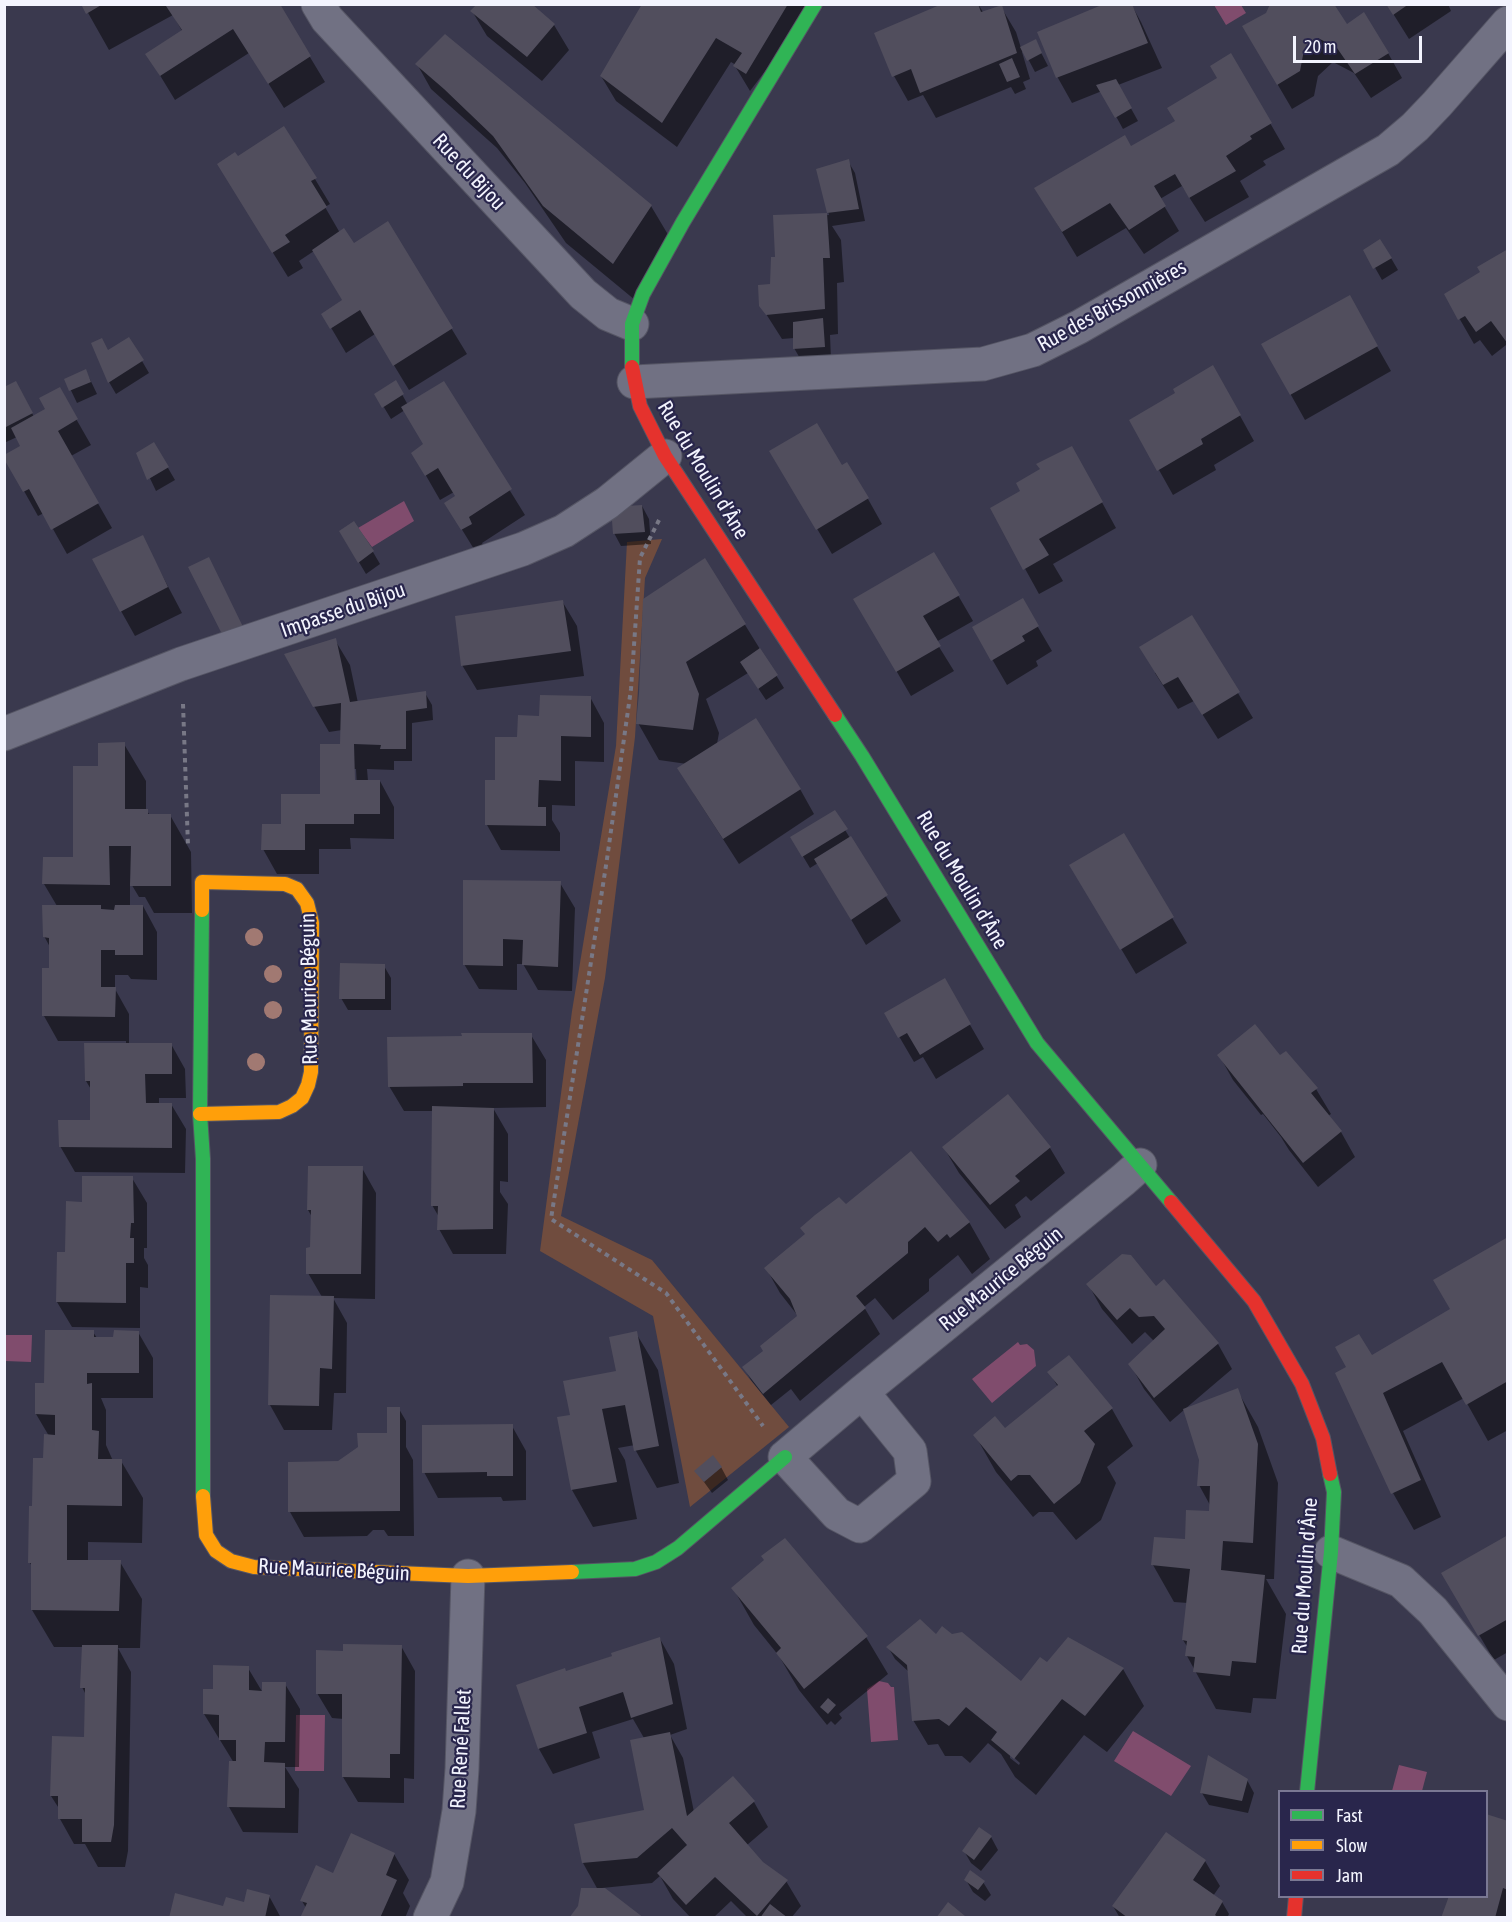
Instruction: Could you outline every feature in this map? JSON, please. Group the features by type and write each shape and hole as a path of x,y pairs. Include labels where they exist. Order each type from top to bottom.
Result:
{"street":[{"name":"Rue du Bijou","path":"318,4 327,19 583,294 608,314 632,324"},
{"name":"Rue du Moulin d'Âne","path":"814,4 643,294 632,324 631,353 634,382 640,406 665,456 862,756 1037,1043 1254,1301 1302,1384 1323,1438 1334,1492 1331,1552 1307,1790"},
{"name":"Rue des Brissonnières","path":"634,382 983,364 1033,350 1079,327 1388,150 1437,104 1508,23"},
{"name":"Impasse du Bijou","path":"4,735 181,664 522,549 564,531 607,503 665,456"},
{"name":"Rue Maurice Béguin","path":"200,1114 279,1112 302,1098 308,1085 311,1072 312,923 307,903 297,889 285,884 202,882 200,1114 203,1510 206,1535 216,1551 231,1561 254,1568 468,1576 615,1571 634,1569 656,1562 678,1548 862,1392 1140,1165"},
{"path":"785,1457 837,1514 860,1526 914,1481 910,1451 862,1392"},
{"path":"1331,1552 1401,1581 1433,1611 1508,1704"},
{"name":"Rue René Fallet","path":"436,1916 447,1882 459,1811 468,1576"},
{"path":"1294,1917 1296,1898"}],"path":[{"path":"693,498 661,518 640,558 630,700 551,1219 666,1293 785,1457"},
{"path":"181,664 188,848 202,882"}],"shaded area":[{"path":"1214,5 1241,5 1246,13 1226,25"},
{"path":"404,501 414,521 372,547 358,528"},
{"path":"662,539 645,578 635,737 605,978 561,1216 652,1260 789,1427 690,1507 653,1316 540,1251 572,1011 616,746 627,542"},
{"path":"5,1335 32,1335 31,1362 5,1361"},
{"path":"1018,1342 1020,1345 1027,1344 1034,1350 1036,1366 992,1403 972,1379"},
{"path":"879,1681 894,1687 898,1740 871,1742 867,1689"},
{"path":"296,1715 325,1715 324,1771 295,1771"},
{"path":"1133,1731 1191,1766 1171,1796 1114,1761"},
{"path":"1399,1765 1427,1772 1422,1790 1392,1790"}],"building":[{"path":"81,4 103,4 86,14"},
{"path":"167,4 280,4 311,56 268,84 233,29 160,76 145,54 182,30 166,6"},
{"path":"477,4 532,4 555,24 527,57 470,11"},
{"path":"642,4 788,4 746,74 733,66 742,53 716,38 662,123 600,76"},
{"path":"942,4 978,4 981,12 1002,5 1017,53 920,93 911,69 892,77 874,33"},
{"path":"1104,4 1132,4 1148,43 1056,78 1037,32"},
{"path":"1270,4 1334,4 1347,24 1364,12 1389,53 1355,74 1337,48 1318,38 1304,50 1300,71 1277,85 1242,26 1266,13"},
{"path":"1386,4 1409,4 1393,15"},
{"path":"445,34 652,205 613,264 543,206 493,136 415,64"},
{"path":"1036,39 1042,53 1027,61 1020,47"},
{"path":"1231,53 1272,123 1250,136 1252,139 1226,156 1236,171 1189,198 1175,174 1154,186 1166,206 1129,230 1110,203 1062,232 1034,188 1125,135 1131,146 1175,121 1167,108 1217,78 1210,66"},
{"path":"1012,58 1020,77 1007,82 999,64"},
{"path":"1116,79 1132,108 1115,118 1096,85"},
{"path":"284,126 317,178 311,181 327,207 285,235 290,242 272,253 217,164 235,152 238,156"},
{"path":"849,159 859,209 827,213 816,169"},
{"path":"827,213 830,258 823,258 825,309 766,315 759,306 758,285 770,284 771,257 775,257 773,215"},
{"path":"388,221 453,328 393,366 360,310 330,329 321,314 342,300 312,250 344,228 354,243"},
{"path":"1380,239 1392,258 1373,269 1363,250"},
{"path":"1508,249 1508,344 1491,321 1476,332 1465,316 1458,320 1444,294 1480,272 1477,267"},
{"path":"1350,295 1378,346 1290,395 1261,344"},
{"path":"823,318 825,347 793,349 793,322"},
{"path":"129,337 144,360 108,383 91,343 102,338 108,350"},
{"path":"1213,365 1241,415 1201,439 1203,444 1157,471 1129,420 1175,393 1173,389"},
{"path":"86,369 91,382 69,391 64,379"},
{"path":"396,380 404,394 382,408 374,394"},
{"path":"16,381 33,413 4,428 4,387"},
{"path":"444,381 512,489 469,517 472,524 461,530 444,503 455,496 438,468 425,476 411,453 423,444 401,407"},
{"path":"60,387 78,419 58,431 99,503 51,530 29,489 23,492 4,459 4,455 20,446 11,428 45,409 39,398"},
{"path":"817,423 842,465 847,462 869,498 816,530 769,451"},
{"path":"154,442 169,467 147,480 136,453"},
{"path":"1072,446 1103,502 1039,539 1049,555 1023,570 990,508 1020,491 1016,483 1040,469 1036,464"},
{"path":"642,505 645,532 613,534 611,507"},
{"path":"354,521 374,551 358,563 339,531"},
{"path":"143,535 168,587 120,612 92,559"},
{"path":"934,552 960,595 923,616 941,646 896,672 853,599"},
{"path":"209,557 246,633 225,640 188,567"},
{"path":"705,558 746,624 686,662 699,694 693,730 636,724 643,599"},
{"path":"1023,598 1039,626 1022,636 1025,641 991,661 972,627"},
{"path":"563,600 571,651 461,666 455,616"},
{"path":"1192,615 1240,692 1202,715 1178,677 1163,685 1139,647"},
{"path":"336,638 350,702 426,691 427,708 406,711 406,749 380,749 381,745 354,744 355,780 380,780 380,814 354,814 354,824 305,824 305,850 261,850 262,824 281,824 281,794 320,794 320,744 340,744 341,703 313,707 284,654"},
{"path":"760,648 778,675 758,689 740,662"},
{"path":"540,695 591,696 591,737 561,736 561,781 539,780 538,807 546,807 546,826 485,825 485,780 495,780 495,737 517,737 518,715 539,716"},
{"path":"756,718 801,789 723,839 677,768"},
{"path":"125,742 125,809 148,809 148,814 171,814 171,886 130,886 131,846 109,846 110,885 42,884 43,857 73,857 73,766 98,766 98,743"},
{"path":"835,810 848,829 802,857 790,837"},
{"path":"1124,833 1174,917 1120,950 1069,865"},
{"path":"851,836 888,895 851,920 814,859"},
{"path":"463,880 561,881 558,967 522,965 523,940 503,939 503,966 463,965"},
{"path":"42,905 101,905 101,909 114,910 115,905 143,905 143,955 115,955 115,950 101,950 101,987 116,987 115,1017 42,1016 42,968 49,968 49,938 43,937"},
{"path":"340,963 385,964 385,999 339,999"},
{"path":"945,978 971,1024 920,1055 907,1033 898,1038 884,1013"},
{"path":"1255,1024 1280,1055 1286,1051 1318,1088 1311,1093 1342,1131 1303,1163 1217,1055"},
{"path":"461,1033 532,1033 533,1083 463,1083 463,1086 388,1087 387,1037 462,1036"},
{"path":"84,1043 172,1043 172,1074 145,1074 146,1103 172,1103 172,1148 59,1147 58,1120 90,1120 90,1081 85,1081"},
{"path":"1008,1094 1051,1147 1015,1176 1020,1181 990,1205 942,1147"},
{"path":"432,1106 494,1108 493,1229 437,1230 438,1206 431,1206"},
{"path":"911,1151 970,1222 950,1238 947,1234 938,1242 925,1227 908,1242 908,1253 856,1296 866,1308 763,1394 742,1367 763,1351 760,1346 797,1316 790,1299 764,1268 805,1234 800,1228 815,1215 839,1197 846,1204"},
{"path":"308,1166 363,1166 361,1274 306,1274 306,1248 310,1247 311,1210 307,1210"},
{"path":"82,1176 133,1176 134,1223 131,1223 130,1238 134,1238 134,1263 126,1263 126,1303 56,1302 57,1252 65,1252 66,1201 82,1202"},
{"path":"1508,1237 1508,1381 1466,1405 1442,1362 1383,1393 1421,1480 1391,1494 1335,1373 1346,1367 1335,1347 1359,1334 1372,1355 1450,1309 1433,1280"},
{"path":"1122,1254 1131,1255 1156,1286 1164,1279 1219,1343 1154,1398 1128,1364 1165,1329 1154,1316 1139,1317 1130,1308 1117,1320 1086,1284"},
{"path":"270,1295 334,1296 332,1369 320,1368 319,1406 268,1405"},
{"path":"45,1330 94,1330 94,1337 113,1337 114,1330 139,1331 139,1373 87,1373 87,1384 92,1383 92,1430 99,1431 98,1459 122,1459 122,1506 67,1505 67,1560 121,1560 119,1611 31,1610 31,1563 28,1563 33,1458 43,1458 44,1434 55,1435 55,1415 35,1414 35,1383 44,1383"},
{"path":"637,1331 659,1446 634,1451 625,1405 602,1409 617,1482 571,1490 557,1417 570,1415 563,1381 616,1371 609,1337"},
{"path":"1069,1355 1113,1408 1084,1431 1095,1444 1080,1483 1054,1504 1030,1475 1018,1475 1011,1481 973,1435 995,1416 1005,1428 1058,1385 1047,1372"},
{"path":"1238,1388 1258,1444 1253,1543 1223,1541 1221,1570 1265,1575 1256,1663 1232,1661 1230,1676 1193,1672 1195,1657 1185,1656 1187,1641 1182,1640 1190,1569 1151,1565 1154,1537 1185,1539 1186,1510 1209,1511 1210,1486 1197,1486 1199,1460 1183,1409"},
{"path":"387,1407 400,1407 400,1511 288,1512 288,1462 338,1461 358,1447 357,1433 387,1433"},
{"path":"513,1424 513,1476 487,1476 487,1472 422,1473 422,1425"},
{"path":"713,1455 722,1467 704,1482 694,1471"},
{"path":"1508,1535 1508,1619 1478,1636 1441,1573"},
{"path":"785,1538 868,1636 804,1689 776,1653 781,1648 731,1588 764,1560 761,1556"},
{"path":"920,1619 936,1634 942,1626 952,1634 962,1632 1021,1681 1040,1657 1047,1662 1068,1637 1124,1668 1085,1716 1062,1699 1014,1759 991,1740 997,1732 966,1707 949,1726 939,1719 912,1721 907,1665 886,1647"},
{"path":"660,1637 673,1704 631,1718 623,1692 579,1707 587,1733 538,1749 516,1685 565,1668 566,1671 612,1656 611,1653"},
{"path":"343,1644 402,1645 400,1754 390,1754 390,1778 342,1777 342,1694 316,1694 316,1650 343,1651"},
{"path":"82,1645 118,1645 114,1825 111,1842 82,1842 82,1819 58,1819 58,1796 50,1796 52,1736 84,1737 85,1688 80,1688"},
{"path":"213,1665 249,1666 249,1690 262,1691 262,1682 286,1682 285,1742 265,1742 264,1762 285,1763 285,1808 227,1807 229,1761 236,1761 236,1740 219,1740 219,1715 203,1714 203,1689 213,1689"},
{"path":"828,1698 836,1705 828,1714 820,1707"},
{"path":"670,1732 687,1816 733,1776 755,1801 729,1823 763,1862 788,1880 757,1916 715,1877 686,1905 657,1873 687,1845 672,1828 637,1858 582,1863 574,1824 644,1810 630,1740"},
{"path":"1208,1755 1248,1779 1242,1801 1200,1793"},
{"path":"1488,1815 1508,1821 1508,1890 1503,1888 1495,1918 1441,1918 1448,1898 1488,1898"},
{"path":"979,1827 992,1836 974,1860 962,1851"},
{"path":"1166,1832 1206,1860 1193,1880 1223,1901 1215,1915 1219,1918 1128,1918 1112,1906"},
{"path":"351,1833 395,1853 386,1875 397,1880 380,1918 300,1918 307,1903 300,1901 316,1865 333,1873"},
{"path":"970,1870 985,1881 978,1890 964,1880"},
{"path":"581,1888 605,1888 644,1918 569,1918 578,1906"},
{"path":"247,1889 270,1895 265,1918 169,1918 175,1893 223,1906 226,1897 244,1902"},
{"path":"948,1902 965,1916 964,1918 936,1918"},
{"path":"770,1904 788,1918 760,1918"}],"traffic: fast":[{"path":"632,367 632,324 643,294 683,222 815,4"},
{"path":"835,715 1037,1043 1171,1202"},
{"path":"202,910 200,1114 203,1159 203,1496"},
{"path":"572,1572 635,1569 656,1562 678,1548 785,1457"},
{"path":"1307,1790 1331,1552 1334,1492 1330,1474"}],"traffic: slow":[{"path":"200,1114 279,1112 302,1098 311,1072 312,923 307,903 297,889 285,884 202,882 202,910"},
{"path":"203,1496 206,1535 216,1551 231,1561 254,1567 468,1576 572,1572"}],"traffic: jam":[{"path":"632,367 640,406 665,456 835,715"},
{"path":"1171,1202 1254,1301 1302,1384 1323,1438 1330,1474"},
{"path":"1294,1918 1296,1898"}]}
